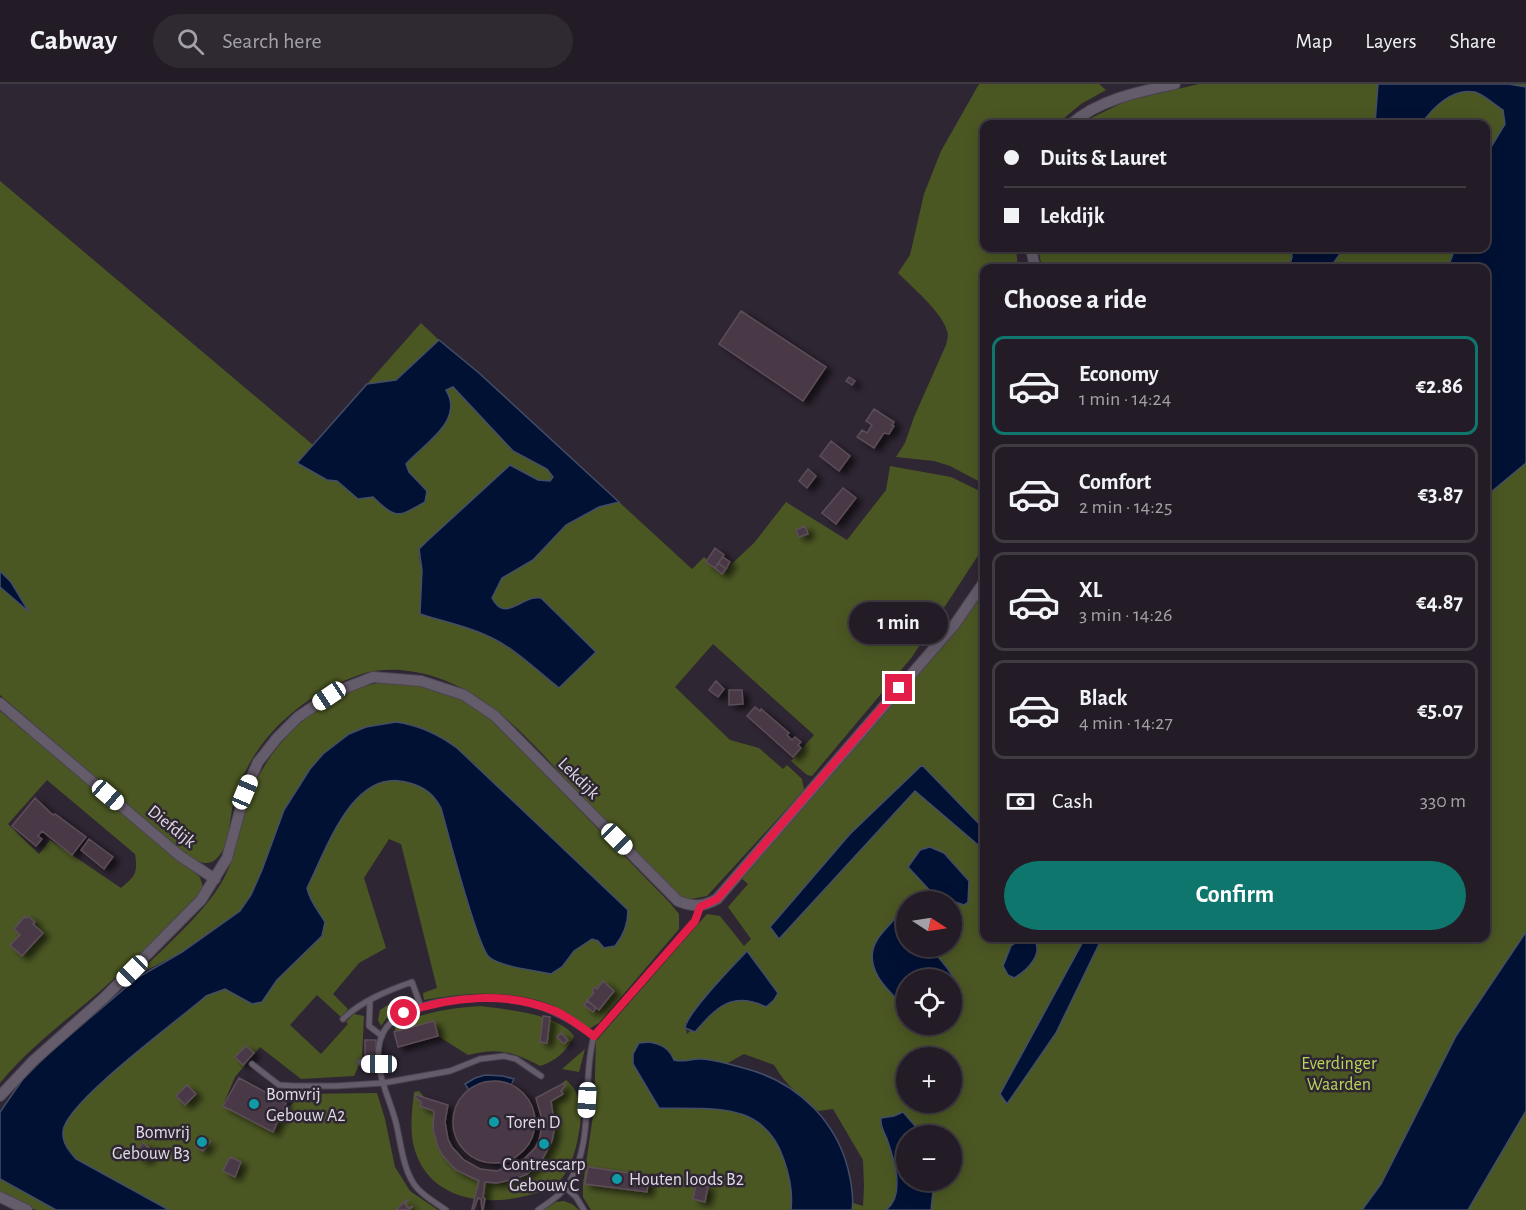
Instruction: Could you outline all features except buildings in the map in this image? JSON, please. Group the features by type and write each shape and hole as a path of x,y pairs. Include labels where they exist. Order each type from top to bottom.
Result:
{"street":[{"path":"1077,120 1100,106 1128,95 1175,84"},
{"path":"700,907 717,899 955,624 980,588"},
{"name":"Lekdijk","path":"0,1096 17,1076 104,998 201,900 226,858 245,792 258,762 277,738 298,717 335,692 374,677 421,681 464,695 495,716 678,901 700,907"},
{"name":"Diefdijk","path":"0,702 180,856 215,879"},
{"path":"0,1197 27,1210"}],"lane":[{"path":"538,1210 566,1188 582,1153 589,1052 594,1036 695,921 700,907"},
{"path":"343,1019 352,1010 389,990 412,982 421,1007"},
{"path":"446,1210 416,1187 408,1172 392,1107 382,1083 379,1064 382,1036 390,1022 404,1013 421,1007 475,998 527,1002 555,1011 594,1036"},
{"path":"369,1002 369,1026 382,1036"},
{"path":"252,1064 279,1085 382,1083 450,1071 480,1059 504,1056 516,1059 541,1076"},
{"path":"360,1062 379,1064"},
{"path":"566,1188 576,1197 584,1210"}],"green space":[{"path":"979,84 1099,84 1106,90 1081,104 1062,120 980,120 980,252 1016,252 1018,264 980,264 980,482 950,466 934,461 896,457 905,443 948,336 940,316 898,273 910,255 924,194 941,151"},
{"name":"Everdinger Waarden","path":"1199,84 1526,84 1526,1210 909,1210 912,1191 962,1191 962,1125 896,1125 896,1132 880,1125 893,1156 896,1193 886,1210 852,1210 853,1203 863,1206 863,1160 833,1109 818,1111 788,1085 774,1065 744,1054 726,1064 699,1059 684,1062 674,1060 671,1053 659,1108 716,1109 749,1117 763,1126 775,1140 786,1166 791,1191 791,1210 591,1210 583,1197 583,1184 594,1109 596,1041 707,914 720,916 744,946 751,939 728,907 748,884 741,878 929,662 980,596 980,942 1490,942 1490,264 1041,264 1039,252 1490,252 1490,120 1087,120 1126,101","holes":["712,1013 695,1032 690,1031 687,1034 685,1023","588,1168 649,1176 647,1192 586,1184"]},
{"path":"0,181 313,445 298,463 327,480 337,481 358,499 373,497 390,511 403,514 427,491 409,472 406,464 438,434 449,414 446,390 453,387 513,451 547,469 552,474 551,481 538,480 510,465 419,557 422,570 421,614 474,630 500,643 559,688 596,652 541,598 503,608 497,605 492,598 502,578 543,550 566,525 600,507 619,502 692,569 704,557 722,573 754,543 786,502 847,540 886,490 890,466 951,477 980,491 980,552 912,657 812,776 807,775 791,761 814,735 713,644 675,687 730,740 759,748 783,769 787,765 802,779 804,790 707,896 686,900 679,897 509,721 487,703 437,678 398,670 365,673 320,693 300,706 265,740 252,760 241,781 233,805 225,846 218,857 209,863 200,862 183,852 0,695"},
{"path":"421,323 439,340 396,380 367,384"},
{"path":"382,682 421,684 459,698 494,722 670,903 679,914 679,929 599,1023 589,1029 566,1012 532,999 478,994 424,1000 423,993 437,988 401,844 389,839 364,878 386,948 359,963 333,994 348,1009 341,1017 317,995 290,1025 321,1054 354,1014 364,1016 362,1058 354,1076 301,1079 260,1047 235,1077 223,1105 273,1132 281,1117 301,1094 377,1093 395,1167 410,1191 438,1210 409,1210 413,1206 408,1208 405,1204 408,1200 398,1208 399,1210 169,1210 76,1160 66,1147 64,1139 63,1131 69,1118 102,1082 206,996 225,989 252,1004 262,1002 277,980 322,936 318,909 309,900 307,888 343,816 370,787 387,781 406,782 423,788 431,794 562,967 574,951 592,939 598,941 474,763 443,738 396,722 366,727 310,769 284,810 262,870 251,895 240,911 182,952 137,975 195,918 215,893 232,859 249,797 259,776 285,738 319,708 360,688","holes":["603,981 614,991 599,1010 588,1000 594,993 592,991 595,987 597,989","246,1046 254,1054 243,1065 235,1057","187,1085 196,1094 185,1105 176,1096","142,1143 153,1151 145,1161 135,1153","230,1157 241,1163 235,1176 223,1171"]},
{"path":"0,711 200,877 203,887 199,898 111,981 34,1047 0,1083","holes":["47,780 135,854 134,874 121,888 50,840 39,854 8,824"]},
{"path":"401,997 410,997 413,1002 390,1013 381,1026 378,1020 380,1010"},
{"path":"481,1006 544,1017 566,1028 574,1036 560,1055 540,1066 505,1052 488,1051 468,1055 438,1036 434,1021 394,1032 397,1024 418,1016 449,1009"},
{"path":"585,1049 579,1072 562,1069"},
{"path":"566,1080 571,1084 579,1101 580,1126 570,1164 557,1184 516,1198 494,1200 472,1198 452,1192 435,1181 421,1165 412,1137 414,1092 419,1091 425,1098 448,1105 447,1134 454,1150 463,1159 473,1166 496,1170 508,1169 528,1157 540,1138 542,1114 552,1095"},
{"path":"0,1179 56,1210 36,1210 0,1193"},
{"path":"564,1201 579,1210 544,1210 556,1202"}],"water":[{"path":"1378,84 1509,84 1526,87 1526,463 1490,493 1490,264 1449,264 1454,252 1490,252 1490,149 1505,124 1503,110 1478,93 1466,92 1444,100 1424,120 1375,120"},
{"path":"1291,252 1341,252 1333,264 1290,264"},
{"path":"439,340 479,373 619,502 599,507 566,525 533,560 502,578 492,598 497,605 508,608 534,598 541,598 596,652 559,688 518,655 492,638 466,627 420,614 422,570 419,549 510,465 538,480 550,481 553,477 547,469 513,451 453,387 446,390 450,401 450,412 446,422 406,464 409,472 427,491 425,502 409,511 393,513 373,497 358,499 337,481 327,480 297,463 367,384 396,380"},
{"path":"0,571 11,582 29,612 0,587"},
{"path":"396,722 428,731 457,748 628,910 625,929 615,946 604,948 598,941 592,939 574,951 562,967 551,974 509,966 489,957 478,933 441,808 435,798 422,788 406,782 387,781 370,787 343,816 307,888 312,902 325,922 322,936 277,980 262,1002 252,1004 225,989 206,996 102,1082 69,1118 63,1131 64,1139 76,1159 169,1210 56,1210 0,1179 0,1112 23,1079 50,1052 137,978 182,952 240,911 251,895 262,870 284,810 310,769 323,754 349,734 366,727"},
{"path":"922,765 980,825 980,847 915,791 779,939 770,927 850,834"},
{"path":"930,847 944,853 969,881 968,902 962,904 962,891 930,891 908,867 920,850"},
{"path":"896,917 896,957 938,957 948,969 896,969 896,998 874,969 873,950 879,937"},
{"path":"1526,932 1526,1111 1468,1210 1362,1210 1381,1184 1456,1036"},
{"path":"1016,942 1036,942 1037,944 1033,961 1014,978 1008,975 1003,966 1011,946"},
{"path":"1083,942 1100,942 1056,1033 1007,1104 1000,1094"},
{"path":"747,951 778,993 774,1000 766,1007 744,1000 734,1001 718,1009 695,1032 685,1028 702,1000"},
{"path":"649,1042 664,1047 674,1060 708,1060 747,1069 766,1075 800,1095 827,1123 837,1140 850,1178 852,1210 791,1210 792,1197 788,1172 775,1140 763,1126 749,1117 716,1109 659,1108 633,1064 633,1054 639,1043"},
{"path":"485,1075 514,1079 511,1085 489,1082 469,1090 465,1084"},
{"path":"904,1113 914,1125 896,1125 896,1171 881,1118"},
{"path":"896,1191 933,1191 931,1210 886,1210"}],"place":[{"name":"Bomvrij Gebouw A2","path":"254,1104"},
{"name":"Toren D","path":"494,1122"},
{"name":"Bomvrij Gebouw B3","path":"202,1142"},
{"name":"Contrescarp Gebouw C","path":"544,1144"},
{"name":"Houten loods B2","path":"617,1179"}],"route":[{"path":"404,1013 453,1000 475,998 511,1000 527,1002 555,1011 594,1036 695,921 700,907 717,899 899,688"}]}
